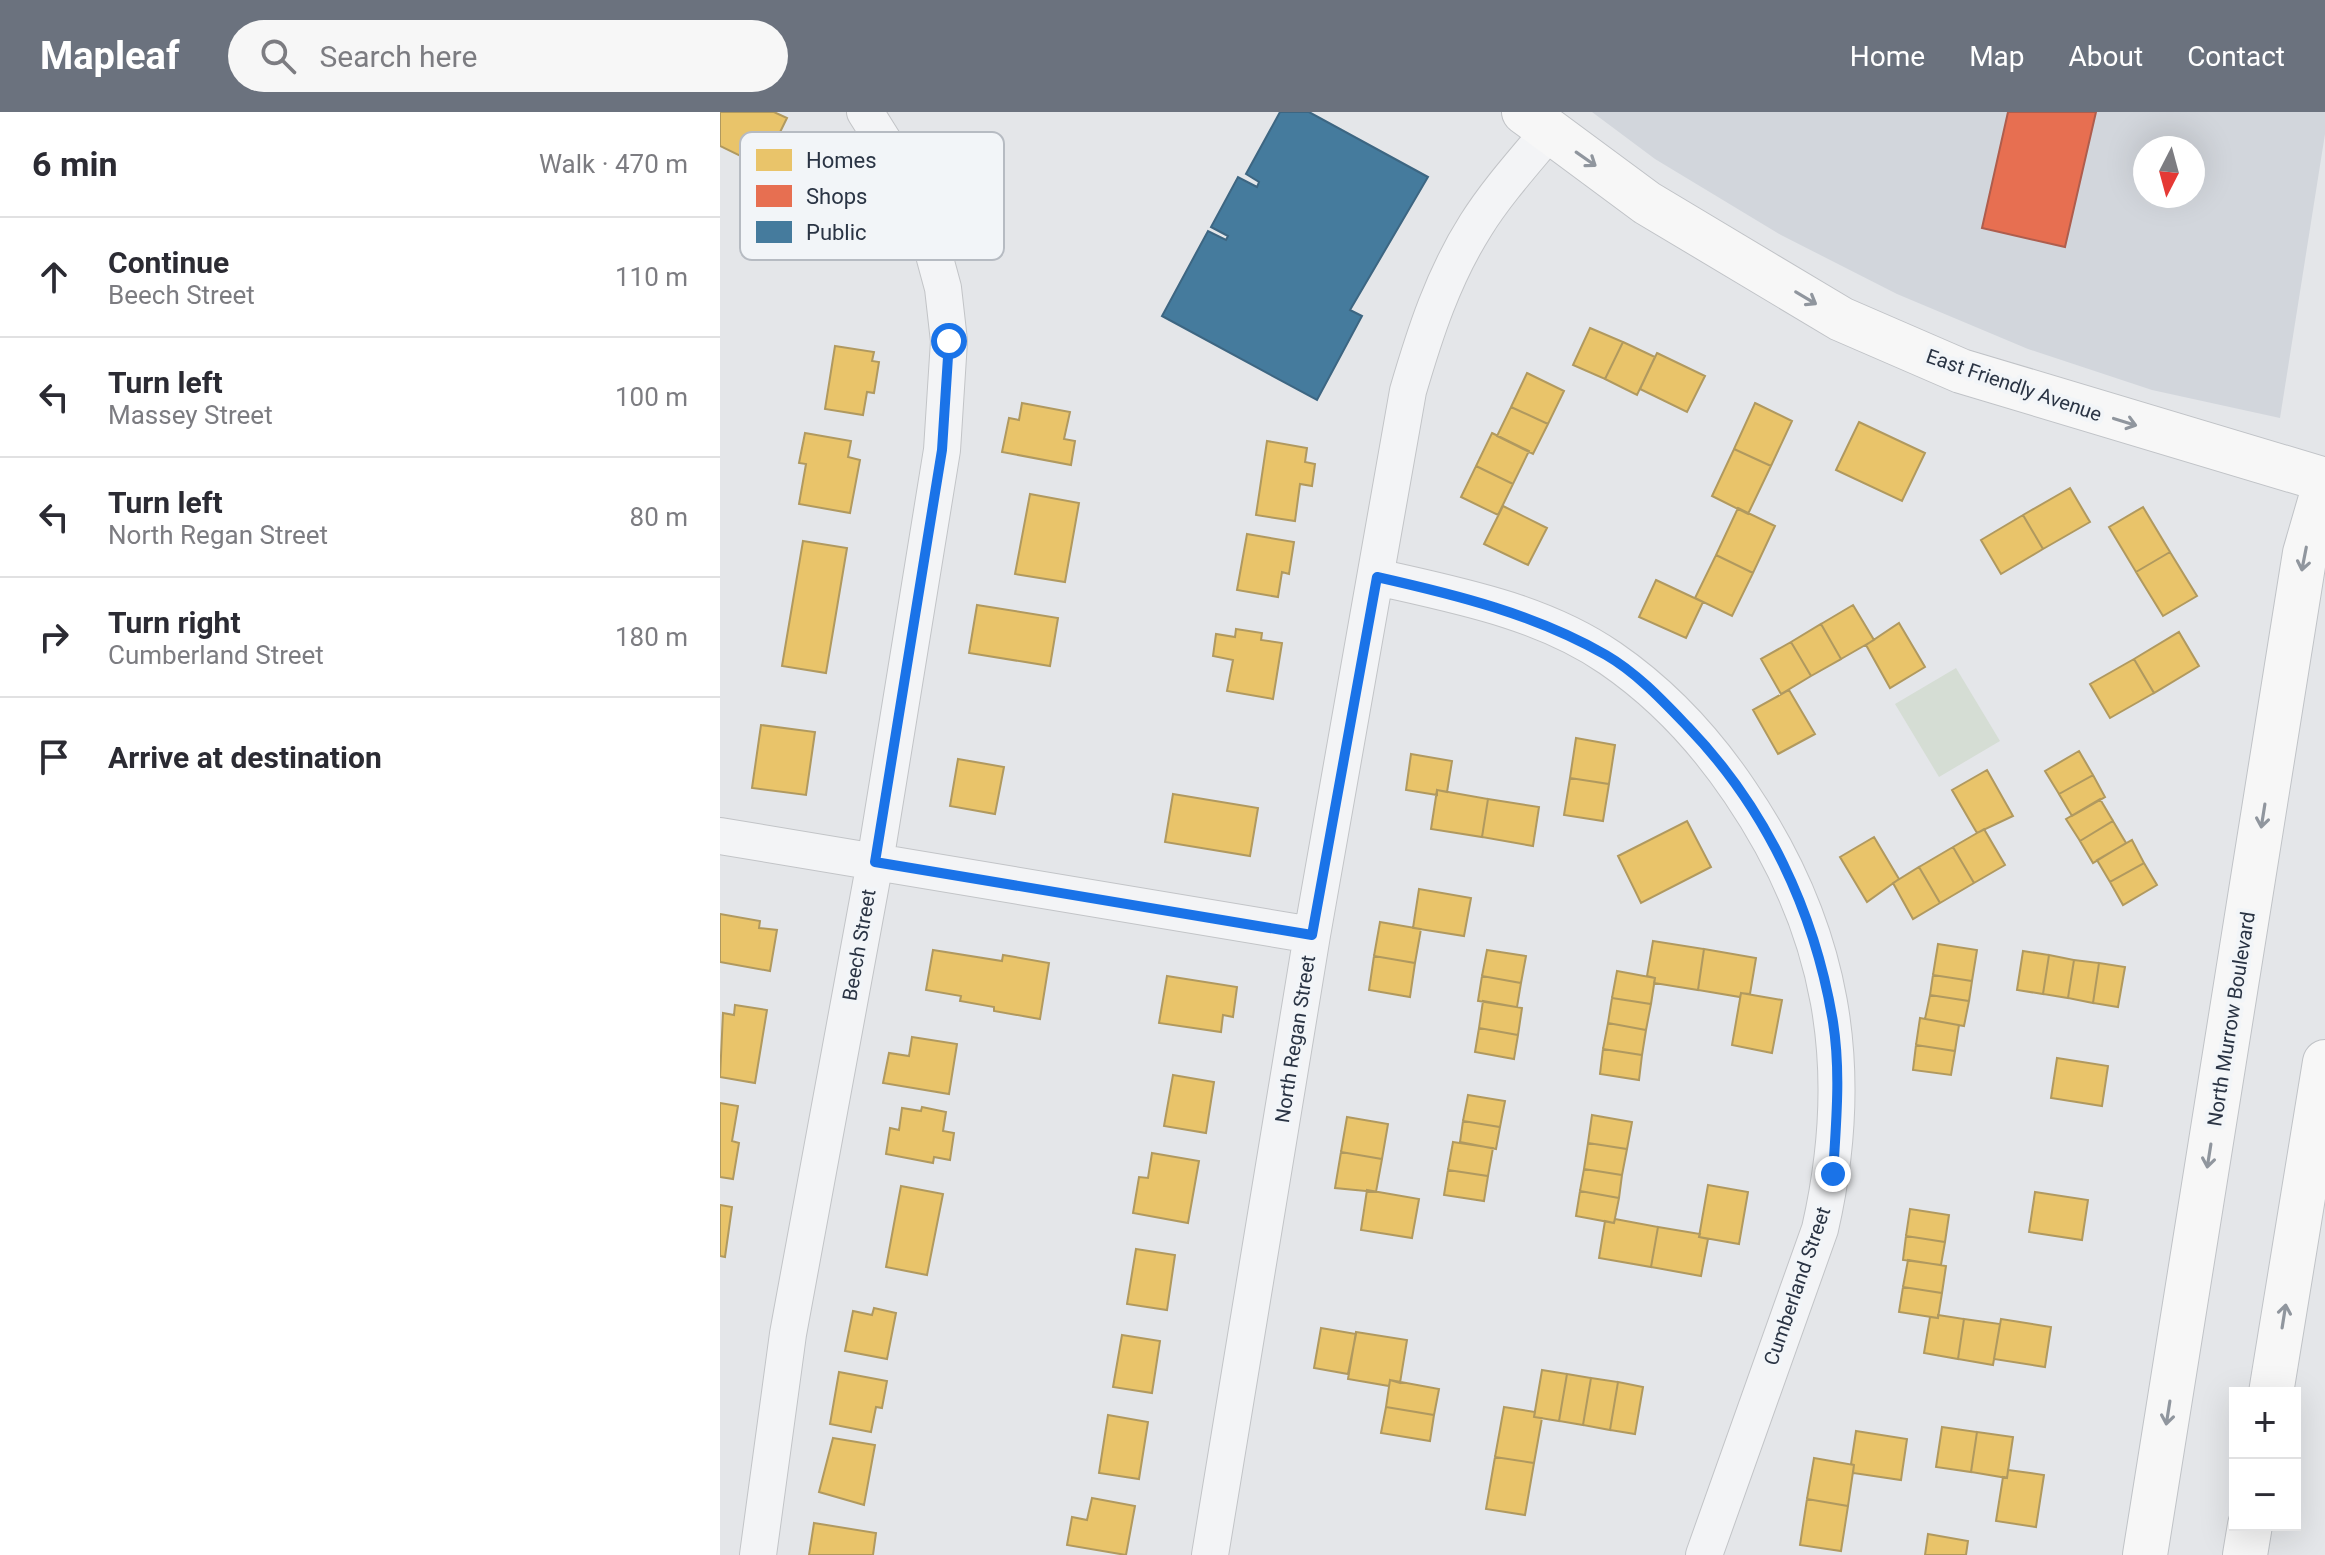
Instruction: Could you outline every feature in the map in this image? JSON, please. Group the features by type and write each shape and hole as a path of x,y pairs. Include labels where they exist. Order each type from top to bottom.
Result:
{"main road":[{"name":"East Friendly Avenue","path":"1536,122 1647,203 1841,319 1961,371 2325,482"},
{"name":"North Murrow Boulevard","path":"2145,1555 2305,553 2325,482"},
{"path":"2272,1387 2325,1062"},
{"path":"2245,1555 2249,1531"}],"street":[{"name":"Beech Street","path":"865,112 878,132"},
{"name":"North Regan Street","path":"1210,1555 1312,935 1377,577 1399,430 1430,316 1476,224 1536,122"},
{"name":"Beech Street","path":"758,1555 788,1334 875,862 942,450 949,341 943,288 935,260"},
{"name":"Cumberland Street","path":"1377,577 1481,600 1558,630 1608,656 1655,693 1715,755 1763,827 1799,893 1822,970 1834,1025 1838,1103 1833,1174 1820,1229 1704,1555"},
{"path":"720,836 1312,935"}],"shaded area":[{"path":"1592,112 2325,112 2325,134 2280,418 2152,390 2028,349 1897,294 1781,235 1655,159"},
{"path":"1956,668 2000,741 1939,777 1895,704"}],"building: Homes":[{"path":"720,112 774,112 787,118 780,132 740,132 740,156 720,146"},
{"path":"1590,328 1623,342 1605,379 1573,365"},
{"path":"1623,342 1655,357 1637,395 1605,379"},
{"path":"835,346 874,352 872,361 879,362 874,393 867,392 863,415 825,409"},
{"path":"1657,353 1705,376 1687,412 1640,389"},
{"path":"1527,373 1564,391 1548,424 1511,407"},
{"path":"1022,403 1070,412 1064,439 1075,441 1071,465 1002,452 1009,418 1019,420"},
{"path":"1755,403 1792,421 1771,466 1734,449"},
{"path":"1511,407 1548,424 1533,454 1497,436"},
{"path":"1859,422 1925,453 1902,501 1836,470"},
{"path":"805,433 851,441 848,457 860,460 850,513 799,504 806,464 799,463"},
{"path":"1492,433 1529,451 1513,484 1476,466"},
{"path":"1267,441 1307,448 1305,462 1315,464 1312,486 1300,484 1295,521 1256,515"},
{"path":"1734,449 1771,466 1748,514 1712,496"},
{"path":"1476,466 1513,484 1498,515 1461,497"},
{"path":"2070,488 2090,522 2043,549 2023,515"},
{"path":"1030,494 1079,503 1065,582 1015,574"},
{"path":"1503,506 1547,528 1528,565 1484,544"},
{"path":"2143,507 2170,552 2136,572 2109,527"},
{"path":"1738,508 1775,526 1753,573 1716,555"},
{"path":"2023,515 2043,549 2001,574 1981,540"},
{"path":"1247,534 1294,542 1289,574 1282,572 1278,597 1237,590"},
{"path":"803,541 847,548 826,673 782,666"},
{"path":"2170,552 2197,596 2163,616 2136,572"},
{"path":"1716,555 1753,573 1732,616 1695,598"},
{"path":"1656,580 1703,602 1686,638 1639,617"},
{"path":"977,605 1058,618 1050,666 969,653"},
{"path":"1853,605 1874,640 1841,659 1821,624"},
{"path":"1899,623 1925,667 1890,688 1866,645"},
{"path":"1821,624 1841,659 1811,676 1791,642"},
{"path":"1236,629 1262,633 1261,640 1282,643 1273,699 1227,691 1233,660 1213,656 1216,634 1235,637"},
{"path":"2179,632 2199,666 2154,693 2134,659"},
{"path":"1791,642 1811,676 1781,694 1761,659"},
{"path":"2134,659 2154,693 2110,718 2090,684"},
{"path":"1789,690 1815,734 1778,754 1753,710"},
{"path":"761,725 815,732 806,795 752,788"},
{"path":"1576,738 1615,745 1609,784 1570,778"},
{"path":"2079,751 2093,775 2059,794 2045,771"},
{"path":"1411,754 1452,761 1447,792 1437,790 1437,795 1406,790"},
{"path":"958,759 1004,767 995,814 950,806"},
{"path":"1987,770 2013,816 1977,833 1952,790"},
{"path":"2093,775 2105,797 2072,816 2059,794"},
{"path":"1570,778 1609,784 1603,821 1564,815"},
{"path":"1437,790 1488,799 1482,837 1431,829"},
{"path":"1173,794 1258,808 1250,856 1165,842"},
{"path":"1488,799 1539,807 1533,846 1482,837"},
{"path":"2100,799 2113,821 2080,841 2066,819"},
{"path":"1687,821 1711,867 1641,903 1618,856"},
{"path":"2113,821 2126,843 2093,863 2080,841"},
{"path":"1984,829 2005,865 1974,883 1953,847"},
{"path":"1874,837 1899,879 1867,902 1840,857"},
{"path":"2132,840 2144,863 2110,882 2097,860"},
{"path":"1953,847 1974,883 1940,903 1919,867"},
{"path":"2144,863 2157,885 2123,905 2110,882"},
{"path":"1919,867 1940,903 1913,919 1893,883"},
{"path":"1419,889 1471,898 1464,936 1413,928"},
{"path":"720,914 760,921 759,928 777,930 770,971 720,962"},
{"path":"1380,922 1421,929 1415,963 1374,956"},
{"path":"1653,941 1704,949 1698,990 1654,983 1655,978 1647,976"},
{"path":"1938,944 1977,950 1972,981 1933,975"},
{"path":"1704,949 1756,958 1750,994 1741,993 1740,997 1698,990"},
{"path":"933,950 1002,961 1003,955 1049,963 1040,1019 994,1011 994,1007 960,1001 961,996 926,990"},
{"path":"1487,950 1526,956 1521,983 1482,976"},
{"path":"2023,951 2049,955 2043,994 2017,990"},
{"path":"2049,955 2074,960 2068,998 2043,994"},
{"path":"1374,956 1415,963 1410,997 1369,990"},
{"path":"2074,960 2099,963 2093,1003 2068,998"},
{"path":"2099,963 2125,967 2118,1007 2093,1003"},
{"path":"1617,971 1655,978 1651,1004 1612,998"},
{"path":"1933,975 1972,981 1969,1001 1930,995"},
{"path":"1167,976 1237,987 1233,1017 1223,1015 1221,1032 1159,1023"},
{"path":"1482,976 1521,983 1517,1007 1478,1001"},
{"path":"1741,993 1782,1000 1772,1053 1732,1045"},
{"path":"1930,995 1969,1001 1964,1026 1925,1019"},
{"path":"1612,998 1651,1004 1646,1030 1608,1023"},
{"path":"1483,1001 1522,1008 1518,1035 1479,1028"},
{"path":"735,1005 767,1010 755,1083 720,1077 723,1013 734,1015"},
{"path":"1920,1018 1959,1025 1955,1051 1916,1045"},
{"path":"1608,1023 1646,1030 1642,1055 1603,1049"},
{"path":"1479,1028 1518,1035 1514,1059 1475,1052"},
{"path":"912,1037 957,1044 949,1094 883,1083 889,1053 909,1056"},
{"path":"1916,1045 1955,1051 1951,1075 1913,1070"},
{"path":"1603,1049 1642,1055 1639,1080 1600,1074"},
{"path":"2057,1058 2108,1066 2102,1106 2051,1098"},
{"path":"1173,1075 1214,1082 1206,1133 1164,1126"},
{"path":"1468,1095 1505,1101 1500,1127 1463,1121"},
{"path":"720,1103 738,1106 732,1141 739,1143 733,1179 720,1177"},
{"path":"922,1107 946,1112 943,1131 954,1133 950,1160 934,1157 933,1163 886,1154 890,1128 899,1130 902,1108 921,1111"},
{"path":"1592,1115 1632,1122 1627,1149 1588,1143"},
{"path":"1347,1117 1388,1124 1382,1159 1341,1152"},
{"path":"1463,1121 1500,1127 1496,1149 1460,1142"},
{"path":"1453,1142 1493,1148 1488,1176 1448,1170"},
{"path":"1588,1143 1627,1149 1622,1175 1584,1169"},
{"path":"1341,1152 1382,1159 1376,1192 1335,1188"},
{"path":"1152,1153 1199,1161 1188,1223 1133,1213 1139,1177 1148,1178"},
{"path":"1584,1169 1622,1175 1619,1198 1580,1191"},
{"path":"1448,1170 1488,1176 1484,1201 1444,1195"},
{"path":"1708,1185 1748,1192 1739,1244 1699,1237"},
{"path":"901,1186 943,1194 927,1275 886,1267"},
{"path":"1367,1190 1419,1199 1412,1238 1361,1230"},
{"path":"1580,1191 1619,1198 1614,1223 1576,1216"},
{"path":"2035,1192 2088,1200 2082,1240 2029,1232"},
{"path":"720,1205 732,1207 725,1257 720,1256"},
{"path":"1910,1209 1949,1215 1945,1242 1906,1236"},
{"path":"1615,1219 1658,1227 1651,1267 1599,1258 1605,1221 1614,1223"},
{"path":"1658,1227 1700,1234 1699,1237 1708,1239 1701,1276 1651,1267"},
{"path":"1906,1236 1945,1242 1941,1265 1903,1260"},
{"path":"1136,1249 1175,1255 1167,1310 1127,1304"},
{"path":"1908,1260 1946,1266 1942,1293 1903,1287"},
{"path":"1903,1287 1942,1293 1938,1318 1899,1312"},
{"path":"874,1308 896,1313 887,1359 845,1351 853,1311 872,1315"},
{"path":"1938,1315 1964,1319 1958,1359 1924,1353 1930,1317 1938,1318"},
{"path":"1964,1319 2000,1324 1993,1365 1958,1359"},
{"path":"2001,1319 2051,1327 2045,1367 1994,1359"},
{"path":"1321,1328 1356,1334 1348,1374 1314,1368"},
{"path":"1356,1332 1407,1340 1400,1383 1390,1380 1389,1386 1348,1379"},
{"path":"1122,1335 1160,1341 1152,1393 1113,1387"},
{"path":"1542,1370 1567,1374 1559,1421 1534,1417"},
{"path":"839,1372 887,1381 882,1408 876,1407 871,1432 830,1424"},
{"path":"1567,1374 1591,1378 1583,1425 1559,1421"},
{"path":"1591,1378 1618,1382 1610,1430 1583,1425"},
{"path":"1390,1380 1439,1389 1434,1415 1386,1407"},
{"path":"1618,1382 1643,1387 1635,1434 1610,1430"},
{"path":"1386,1407 1434,1415 1430,1441 1381,1433"},
{"path":"1504,1407 1535,1412 1534,1417 1542,1418 1534,1463 1495,1457"},
{"path":"1108,1415 1148,1422 1139,1479 1099,1473"},
{"path":"1942,1427 1977,1432 1971,1472 1936,1467"},
{"path":"1856,1431 1907,1439 1901,1480 1853,1473 1854,1465 1851,1464"},
{"path":"1977,1432 2013,1437 2007,1478 1971,1472"},
{"path":"833,1438 875,1445 864,1505 819,1492"},
{"path":"1495,1457 1534,1463 1525,1515 1486,1509"},
{"path":"1814,1458 1854,1465 1848,1506 1807,1499"},
{"path":"2008,1470 2044,1475 2036,1527 1996,1521 2003,1477 2007,1478"},
{"path":"1092,1498 1135,1506 1126,1555 1067,1545 1072,1517 1087,1520"},
{"path":"1807,1499 1848,1506 1841,1551 1800,1545"},
{"path":"814,1523 876,1533 873,1555 809,1555"},
{"path":"1928,1534 1968,1541 1966,1555 1925,1555"}],"building: Shops":[{"path":"2008,112 2096,112 2065,247 1982,228"}],"building: Public":[{"path":"1280,112 1309,112 1428,177 1350,310 1362,316 1317,400 1162,316 1208,231 1226,240 1228,236 1211,227 1238,177 1257,187 1259,182 1246,174"}],"route":[{"path":"949,341 942,450 875,862 1312,935 1377,577 1481,600 1558,630 1608,656 1655,693 1715,755 1763,827 1799,893 1822,970 1834,1025 1838,1103 1833,1174"}]}
